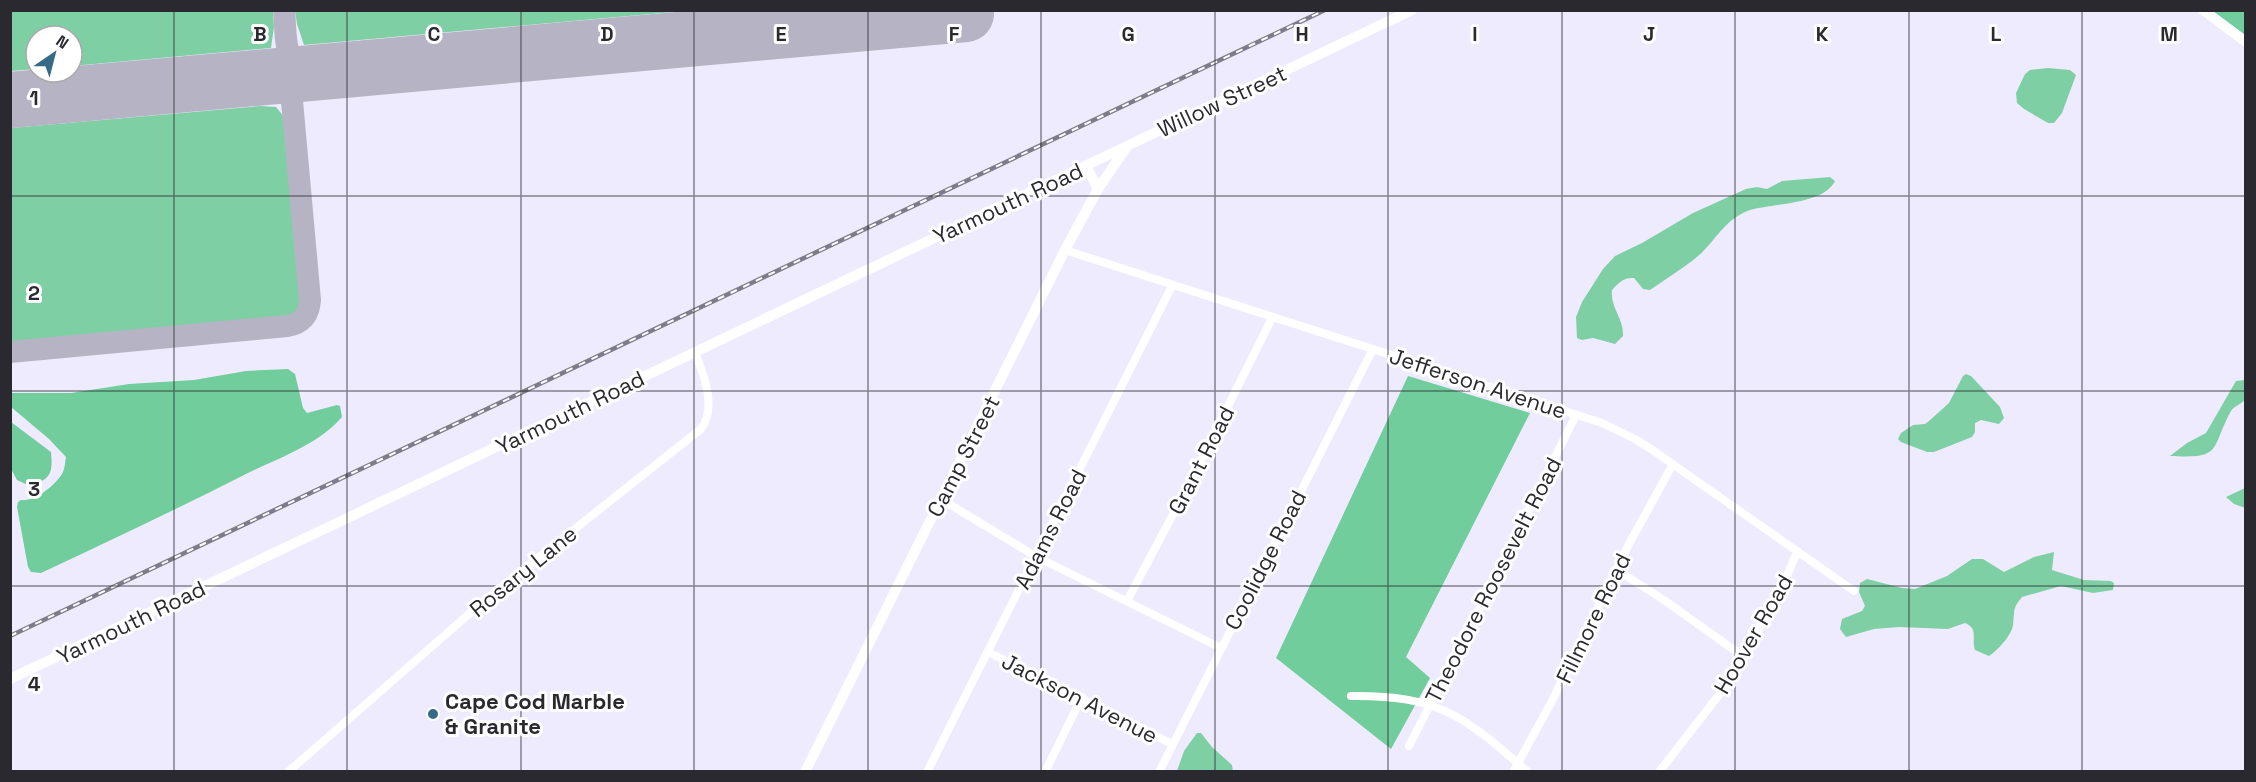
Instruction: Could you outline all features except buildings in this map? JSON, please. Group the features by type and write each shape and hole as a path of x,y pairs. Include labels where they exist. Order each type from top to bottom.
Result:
{"main road":[{"name":"Willow Street","path":"1129,145 1412,10"},
{"path":"2203,10 2246,42"},
{"name":"Yarmouth Road","path":"10,679 1129,145"},
{"name":"Camp Street","path":"805,771 1065,250 1098,189 1129,145"},
{"path":"1086,166 1098,189"}],"street":[{"name":"Jefferson Avenue","path":"1065,250 1602,423 1635,439 1854,591"},
{"name":"Adams Road","path":"927,771 1172,286"},
{"name":"Grant Road","path":"1127,601 1272,318"},
{"name":"Coolidge Road","path":"1159,771 1373,349"},
{"name":"Rosary Lane","path":"288,771 485,600 701,429 709,413 709,402 695,353"},
{"name":"Theodore Roosevelt Road","path":"1409,746 1576,415"},
{"name":"Fillmore Road","path":"1513,771 1552,700 1672,464"},
{"path":"941,499 1035,556 1221,648"},
{"name":"Hoover Road","path":"1659,771 1720,694 1744,657 1784,583 1797,552"},
{"path":"1617,570 1664,600 1744,657"},
{"name":"Jackson Avenue","path":"988,652 1172,744"},
{"path":"1351,696 1387,696 1431,704 1476,728 1528,771"},
{"path":"1045,771 1082,697"}],"green space":[{"path":"11,10 273,11 274,27 271,48 84,65 84,24 24,24 24,70 11,71"},
{"path":"295,10 684,11 304,45"},
{"path":"2213,11 2245,11 2245,35"},
{"path":"2048,68 2070,70 2076,75 2062,113 2054,123 2048,123 2017,103 2016,93 2025,74 2030,70"},
{"path":"261,106 276,107 285,118 303,300 298,312 279,320 11,344 11,128"},
{"path":"1830,177 1835,181 1820,195 1740,214 1725,226 1692,261 1650,290 1643,289 1634,278 1627,278 1619,283 1612,290 1612,296 1623,336 1615,344 1593,338 1582,340 1577,338 1576,317 1582,302 1603,269 1615,256 1693,213 1746,189 1757,187 1767,189 1782,181"},
{"path":"288,369 295,374 303,408 307,413 340,406 342,417 321,436 41,573 31,572 28,567 18,502 33,498 51,487 63,472 66,457 49,439 11,407 11,393 71,393 129,384 194,380 246,371"},
{"path":"1966,374 1971,376 2000,407 2004,418 1999,424 1981,420 1975,423 1975,432 1972,437 1934,452 1927,452 1898,439 1901,433 1913,425 1925,424 1949,403"},
{"path":"1408,376 1530,413 1406,657 1430,678 1391,749 1276,658"},
{"path":"2245,380 2245,400 2231,411 2213,449 2199,456 2170,456 2187,443 2206,433 2236,381"},
{"path":"11,422 51,452 52,465 49,474 42,481 30,486 17,480 11,469"},
{"path":"2245,488 2245,508 2234,504 2226,497"},
{"path":"2054,552 2052,570 2084,580 2111,581 2114,583 2113,590 2093,593 2061,586 2022,597 2015,607 2010,633 2000,647 1989,656 1975,650 1972,628 1965,623 1948,629 1899,627 1874,629 1846,637 1840,629 1842,619 1862,611 1865,606 1859,592 1860,583 1867,579 1915,589 1947,576 1972,559 1983,559 2004,572 2034,557"},
{"path":"1197,733 1201,733 1212,747 1232,765 1233,771 1177,771 1184,751"}],"taxiway":[{"path":"284,10 286,41 291,57 296,64 315,72"},
{"path":"10,352 287,326 301,321 308,310 310,300 292,101 299,84 315,72"},
{"path":"267,77 283,85 292,101"}],"runway":[{"path":"10,100 966,14"}],"railway":[{"path":"10,636 1325,10"}],"place":[{"name":"Cape Cod Marble & Granite","path":"433,714"}]}
